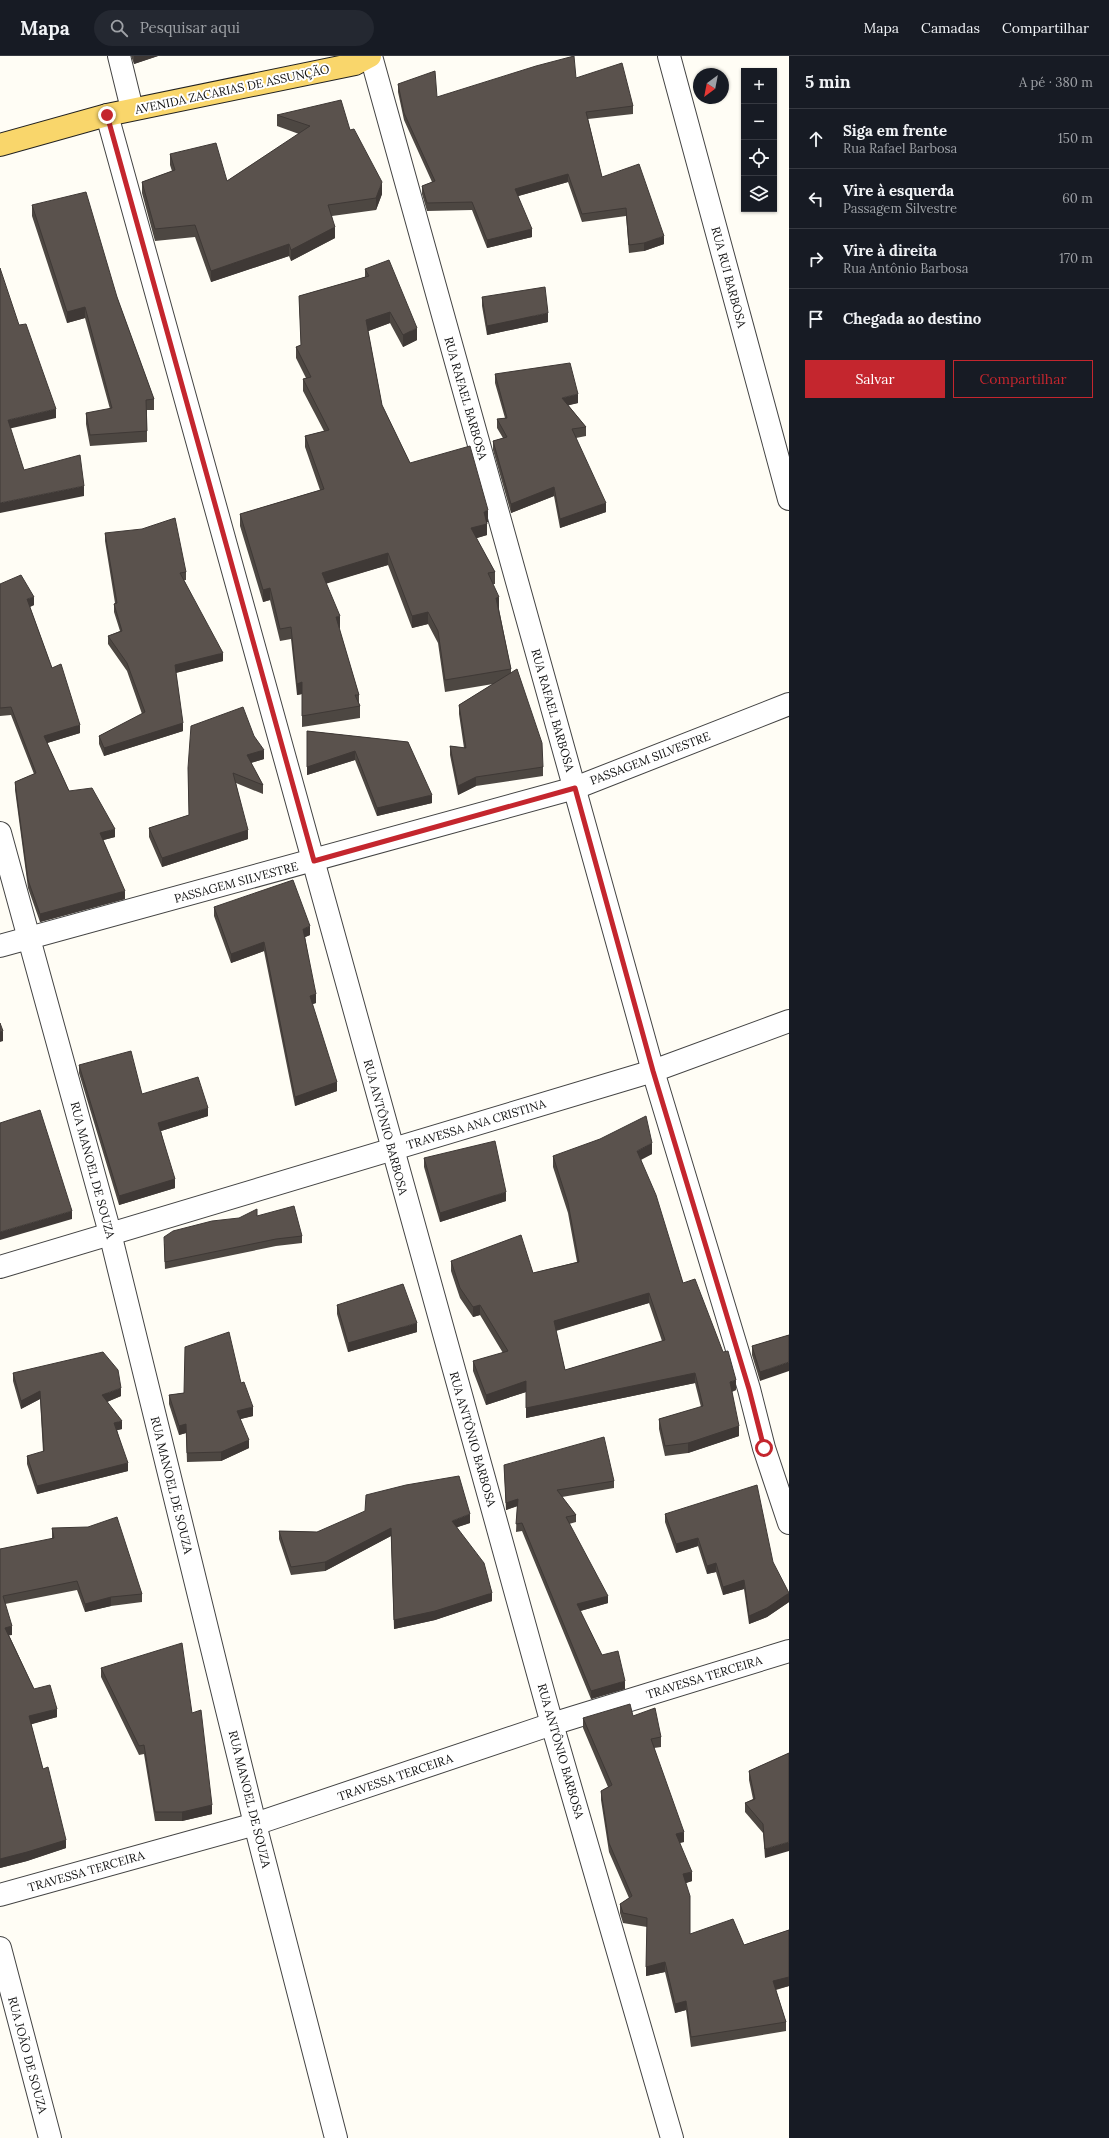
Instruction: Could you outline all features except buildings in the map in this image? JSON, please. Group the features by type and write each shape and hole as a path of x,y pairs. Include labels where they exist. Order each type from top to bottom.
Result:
{"main road":[{"name":"AVENIDA ZACARIAS DE ASSUNÇÃO","path":"0,145 107,115 362,58"}],"street":[{"path":"119,56 132,109"},
{"name":"RUA RUI BARBOSA","path":"669,56 789,499"},
{"name":"RUA RAFAEL BARBOSA","path":"362,58 575,788 653,1071 749,1389 764,1448 789,1524"},
{"name":"RUA ANTÔNIO BARBOSA","path":"107,115 314,861 392,1150 552,1724 672,2138"},
{"name":"PASSAGEM SILVESTRE","path":"0,946 314,861 575,788 789,704"},
{"name":"RUA MANOEL DE SOUZA","path":"0,833 30,937 110,1233 256,1824 336,2138"},
{"name":"TRAVESSA ANA CRISTINA","path":"0,1267 653,1071 789,1021"},
{"name":"TRAVESSA TERCEIRA","path":"0,1895 256,1824 552,1724 789,1651"},
{"name":"RUA JOÃO DE SOUZA","path":"0,1948 50,2138"}],"route":[{"path":"107,115 314,861 575,788 653,1071 749,1389 764,1448"}]}
